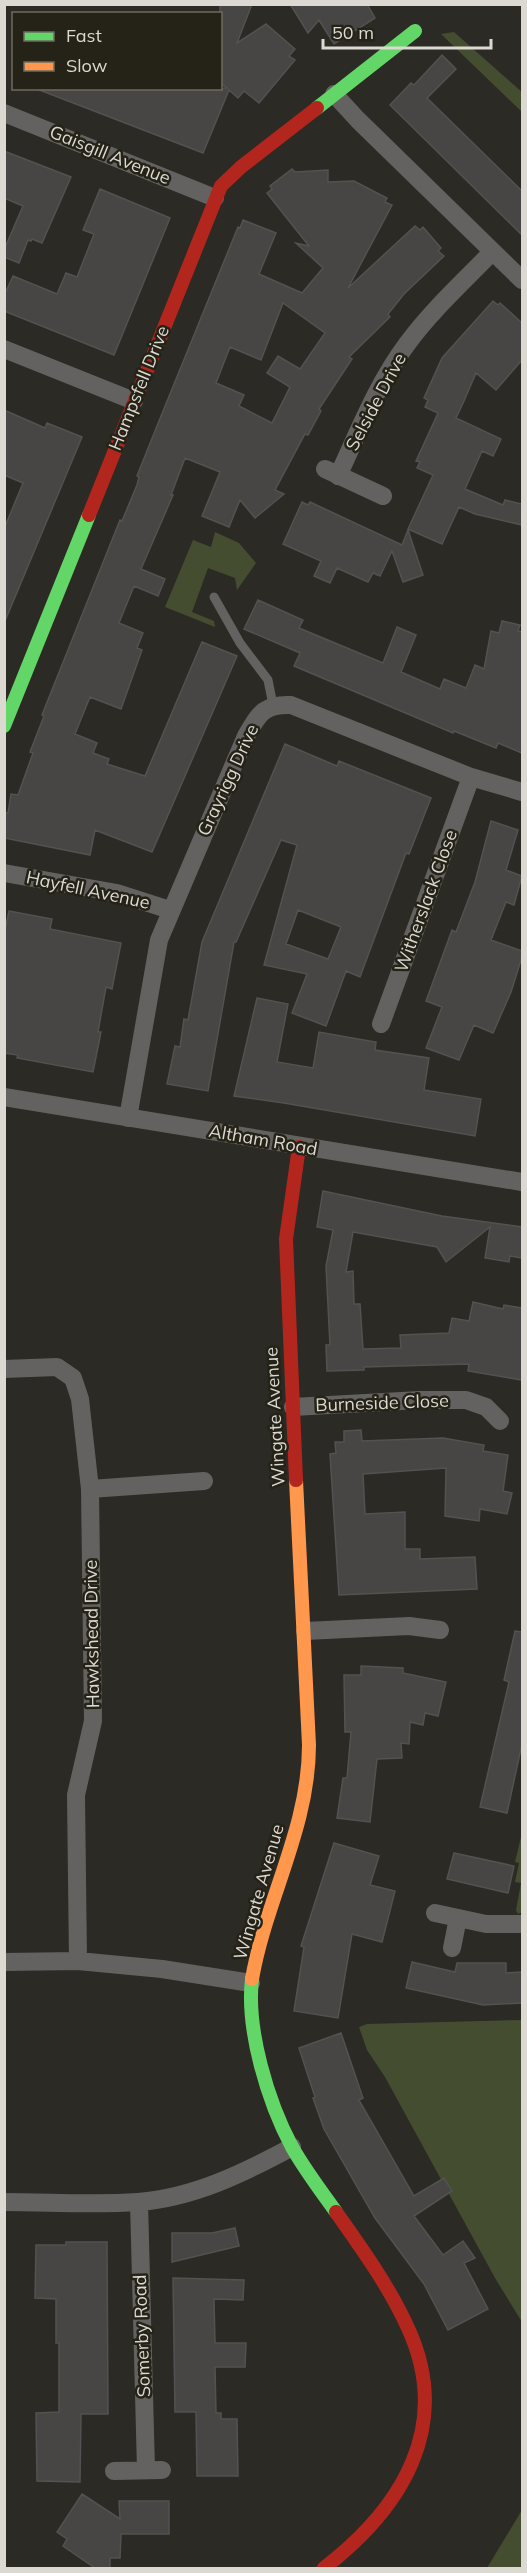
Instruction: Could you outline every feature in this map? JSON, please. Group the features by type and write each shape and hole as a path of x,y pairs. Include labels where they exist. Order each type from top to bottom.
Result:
{"street":[{"name":"Hampsfell Drive","path":"4,726 215,198 229,177 415,30"},
{"path":"334,94 522,280"},
{"name":"Gaisgill Avenue","path":"4,113 215,198"},
{"name":"Selside Drive","path":"383,496 332,473 403,350 419,329 492,252"},
{"path":"4,350 134,401"},
{"name":"Grayrigg Drive","path":"128,1118 159,940 246,736 258,716 273,705 291,705 471,777 522,792"},
{"name":"Witherslack Close","path":"381,1024 471,777"},
{"name":"Hayfell Avenue","path":"4,873 117,893 170,910"},
{"name":"Altham Road","path":"4,1097 522,1182"},
{"name":"Wingate Avenue","path":"299,1147 286,1239 305,1631 309,1745 307,1786 251,1983 251,2012 256,2038 275,2102 292,2147 384,2284 404,2319 417,2349 427,2389 424,2433 411,2472 389,2508 324,2568"},
{"name":"Hawkshead Drive","path":"4,1369 57,1367 73,1378 80,1399 90,1489 93,1721 76,1795 78,1960"},
{"name":"Burneside Close","path":"293,1407 420,1400 466,1401 486,1407 500,1421"},
{"path":"90,1489 204,1481"},
{"path":"305,1631 409,1626 440,1630"},
{"path":"435,1913 486,1924 522,1924"},
{"path":"452,1948 458,1918"},
{"path":"4,1962 78,1960 162,1969 251,1983"},
{"path":"4,2202 139,2202 168,2197 210,2186 235,2176 292,2147"},
{"name":"Somerby Road","path":"114,2471 154,2470 139,2202"}],"lane":[{"path":"214,597 240,643 268,680 273,705"}],"green space":[{"path":"454,32 522,92 522,112 441,34"},
{"path":"215,532 239,543 256,563 237,590 235,578 208,568 192,612 214,621 215,627 165,607 193,540 211,547"},
{"path":"522,1833 522,1912 518,1914 516,1910 521,1883 515,1882 519,1863 515,1862"},
{"path":"522,2020 522,2322 495,2278 385,2077 367,2050 359,2027 367,2024"},
{"path":"522,2510 522,2568 487,2568"}],"building":[{"path":"220,4 252,4 237,43 266,24 295,49 289,56 295,60 259,103 244,91 238,98 229,90 203,153 40,90 222,90 222,88 227,88 222,84 222,12 220,12"},
{"path":"290,4 367,4 375,18 334,44 319,20 308,33"},
{"path":"442,55 456,69 427,98 522,191 522,235 390,105 411,83 414,85"},
{"path":"4,151 71,177 42,243 32,239 28,240 19,263 4,257 4,250 23,206 4,198"},
{"path":"292,169 295,172 328,170 328,182 354,181 387,198 385,202 392,205 348,288 415,226 420,230 423,227 441,248 438,251 444,256 404,294 388,314 390,317 349,357 352,359 319,409 321,411 308,435 305,434 275,490 284,494 255,518 240,500 229,527 202,516 220,472 185,458 171,495 173,495 141,569 165,579 158,596 134,586 119,623 143,633 137,648 142,650 121,709 90,697 75,734 97,743 93,753 109,759 107,764 145,776 202,642 237,656 152,852 95,830 90,855 4,838 4,813 8,813 11,794 18,795 33,753 30,752 44,716 42,715 120,520 122,521 137,485 139,477 137,476 238,227 240,228 243,220 276,233 259,274 302,293 323,268 296,243 309,246 267,193 272,189 270,186","holes":["283,303 325,333 300,369 278,356 267,373 290,387 272,423 239,406 244,395 216,383 230,347 261,360"]},
{"path":"100,189 170,218 114,355 4,311 4,296 13,276 57,294 66,273 77,277 94,234 83,230"},
{"path":"493,301 498,305 500,303 522,323 522,360 496,390 476,373 456,418 501,439 493,456 482,451 465,489 503,505 505,500 522,504 522,525 475,514 459,507 442,544 408,529 433,475 417,468 420,462 416,461 438,413 425,407 428,400 424,398 442,358"},
{"path":"4,410 45,428 47,423 82,437 5,621 4,529 23,483 4,475"},
{"path":"302,502 308,505 310,502 402,545 408,530 423,575 403,582 392,551 380,576 373,573 368,582 337,568 330,583 314,576 321,561 283,544"},
{"path":"258,600 303,620 299,628 383,663 397,627 416,635 401,672 440,689 444,679 466,688 475,665 484,669 491,631 499,633 502,621 520,625 518,631 522,632 522,753 498,743 496,748 454,731 453,733 294,666 300,653 244,629"},
{"path":"285,744 337,766 339,761 431,798 409,854 406,853 360,977 346,971 326,1026 292,1013 307,974 264,965 297,845 281,840 236,942 234,942 208,1091 167,1084 175,1046 180,1047 184,1019 188,1020 202,942","holes":["298,910 341,927 328,959 286,944"]},
{"path":"491,821 518,830 506,870 522,876 514,905 506,902 491,940 522,951 522,957 511,992 493,1033 474,1025 459,1060 426,1048 442,1007 426,1001 452,930 456,932 475,882"},
{"path":"9,911 52,919 50,929 121,943 112,989 106,987 98,1032 101,1032 93,1072 17,1058 18,1055 4,1053 4,935"},
{"path":"257,998 288,1004 277,1062 313,1068 319,1032 376,1042 375,1050 429,1058 424,1090 481,1099 475,1136 234,1096"},
{"path":"323,1191 442,1216 522,1227 522,1258 510,1256 509,1262 485,1258 490,1227 446,1262 437,1247 353,1232 346,1272 353,1271 354,1304 360,1304 363,1349 401,1348 400,1335 449,1333 452,1318 469,1321 473,1302 503,1309 504,1305 522,1308 522,1380 468,1371 469,1364 364,1367 364,1370 327,1371 326,1345 330,1345 326,1266 333,1230 317,1227"},
{"path":"361,1430 362,1441 443,1438 484,1445 483,1451 508,1455 503,1491 512,1493 507,1514 480,1509 479,1521 445,1516 446,1468 363,1474 365,1514 405,1512 405,1549 420,1549 420,1559 475,1557 477,1589 339,1595 330,1454 336,1453 335,1442 344,1442 344,1431"},
{"path":"515,1631 522,1632 522,1744 507,1813 480,1807 509,1682 504,1680"},
{"path":"361,1666 403,1668 403,1673 446,1682 438,1716 425,1713 423,1725 410,1722 409,1744 401,1743 402,1758 377,1759 370,1822 337,1818 343,1778 347,1778 351,1732 345,1732 344,1675 361,1675"},
{"path":"334,1843 379,1856 370,1885 395,1891 382,1942 352,1934 338,2018 294,2011 304,1947 301,1946"},
{"path":"454,1853 514,1866 508,1893 447,1879"},
{"path":"412,1962 455,1972 457,1963 506,1963 506,1973 522,1972 522,2003 483,2005 406,1988"},
{"path":"341,2033 363,2098 359,2100 414,2196 444,2178 452,2191 414,2216 443,2255 463,2241 475,2258 464,2263 488,2309 448,2330 424,2284 375,2218 324,2129 299,2048"},
{"path":"235,2228 239,2246 172,2262 172,2233 212,2233"},
{"path":"66,2242 107,2242 108,2414 81,2414 80,2482 37,2481 36,2413 59,2412 59,2343 56,2343 56,2299 35,2298 36,2245 66,2245"},
{"path":"173,2278 244,2280 243,2300 214,2299 215,2343 246,2343 245,2367 215,2367 216,2413 221,2413 221,2419 237,2419 238,2476 197,2476 196,2412 175,2412"},
{"path":"82,2494 120,2519 119,2501 169,2501 169,2534 121,2534 120,2558 110,2558 110,2568 95,2568 63,2546 67,2539 57,2532"}],"traffic: fast":[{"path":"317,108 415,31"},
{"path":"4,726 89,515"},
{"path":"252,1979 252,2020 267,2088 283,2129 297,2156 336,2212"}],"traffic: slow":[{"path":"252,1979 258,1949 295,1834 307,1776 309,1745 296,1480"}],"traffic: jam":[{"path":"89,515 221,186 241,167 317,108"},
{"path":"296,1480 286,1239 299,1147"},
{"path":"324,2568 352,2544 397,2492 412,2462 422,2431 425,2398 421,2364 401,2312 336,2212"}]}
